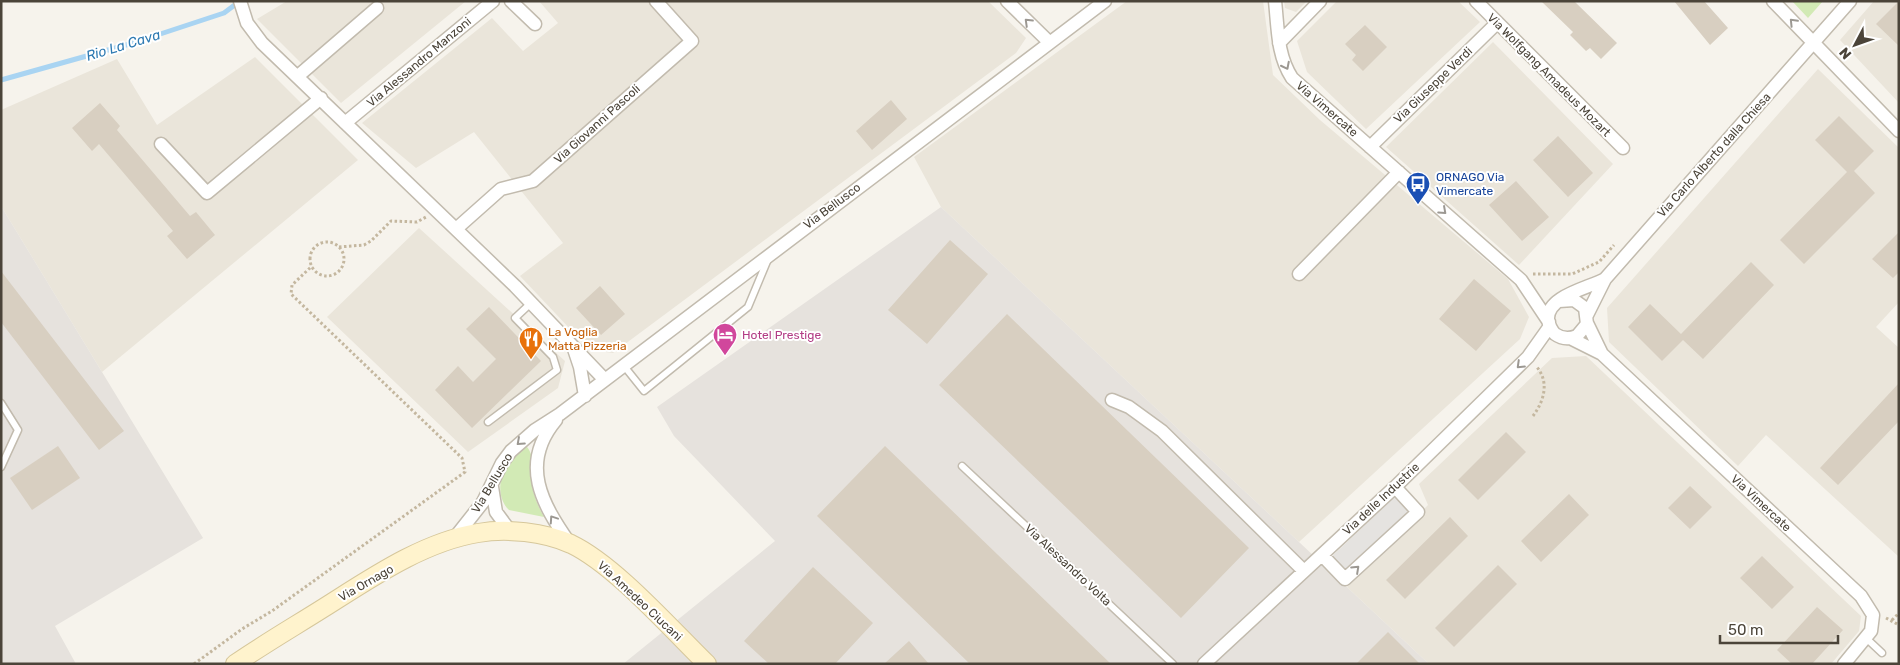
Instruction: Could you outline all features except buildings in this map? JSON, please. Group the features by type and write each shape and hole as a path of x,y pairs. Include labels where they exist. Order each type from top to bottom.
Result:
{"main road":[{"name":"Via Amedeo Ciucani","path":"510,531 536,534 570,544 609,571 707,664"},
{"name":"Via Ornago","path":"235,664 371,579 422,552 478,533 510,531"}],"street":[{"path":"240,1 248,23 262,43 456,229 531,303 574,349 590,362 605,380"},
{"name":"Via Alessandro Manzoni","path":"345,124 493,1"},
{"path":"511,1 535,24"},
{"name":"Via Giovanni Pascoli","path":"456,229 501,189 533,182 692,41 656,1"},
{"path":"1008,1 1050,42"},
{"name":"Via Bellusco","path":"453,540 481,506 492,487 502,463 516,446 535,430 585,396 1105,1"},
{"name":"Via Vimercate","path":"1275,1 1279,43 1284,64 1292,78 1521,280 1549,324"},
{"path":"1279,43 1320,1"},
{"name":"Via Wolfgang Amadeus Mozart","path":"1476,1 1622,148"},
{"path":"1773,1 1899,131"},
{"name":"Via Carlo Alberto dalla Chiesa","path":"1587,319 1605,279 1850,1"},
{"path":"298,76 377,8"},
{"name":"Via Giuseppe Verdi","path":"1370,147 1497,23"},
{"path":"161,144 207,193 321,98"},
{"path":"1299,274 1399,172"},
{"path":"1559,301 1569,299 1577,301 1584,306 1587,319 1581,334 1570,338 1559,336 1549,324 1551,309 1559,301 1605,279"},
{"name":"Via Vimercate","path":"1587,319 1602,354"},
{"name":"Via delle Industrie","path":"1204,664 1395,487 1528,357 1549,324"},
{"name":"Via Vimercate","path":"1570,338 1602,354 1861,596 1873,615 1871,631 1844,664"},
{"path":"574,349 578,358 585,396"},
{"path":"1112,400 1129,407 1162,431 1304,571"},
{"name":"Via Bellusco","path":"560,414 541,444 537,461 537,480 548,512 570,544"},
{"path":"492,487 496,512 510,531"},
{"path":"1322,555 1345,579 1418,512 1395,487"}],"lane":[{"path":"624,366 644,391 748,307 771,253"},
{"path":"488,422 557,370 553,357 515,318 531,303"},
{"path":"1,403 18,430 1,467"},
{"name":"Via Alessandro Volta","path":"962,466 1173,664"},
{"path":"1866,638 1882,654"}],"path":[{"path":"339,247 344,258 343,264 337,272 326,276 320,274 312,266 310,254 317,245 328,242 339,247 364,245 371,241 391,221 417,222 435,209"},
{"path":"194,664 242,629 272,611 465,472 462,458 291,294 292,286 312,266"},
{"path":"1528,357 1542,372 1544,393 1543,402 1533,416"},
{"path":"1892,620 1899,613"}],"shaded area":[{"path":"287,1 466,1 341,103 257,19"},
{"path":"539,1 988,1 1026,38 1016,53 613,353 590,350 520,276 563,243 474,132 416,168 362,123 492,18 523,51 558,23"},
{"path":"1127,1 1263,1 1273,75 1320,120 1508,279 1529,317 1520,339 1299,542 941,207 914,157"},
{"path":"1284,1 1307,1 1296,12 1285,8"},
{"path":"1337,1 1458,1 1480,22 1366,129 1307,72 1297,41"},
{"path":"1874,1 1899,1 1899,103 1840,40"},
{"path":"1493,42 1613,164 1519,265 1386,147"},
{"path":"255,57 358,160 102,372 1,206 1,110 117,59 157,125"},
{"path":"1818,69 1899,148 1899,302 1876,327 1899,348 1899,557 1766,435 1738,466 1609,342 1607,308"},
{"path":"1,206 203,538 55,626 76,664 1,664"},
{"path":"941,207 1429,664 623,664 775,541 674,436 657,407"},
{"path":"419,228 565,361 558,388 468,452 327,317"},
{"path":"1586,356 1861,616 1859,631 1831,664 1429,664 1347,587 1428,505 1419,484 1552,358"},
{"path":"1400,492 1418,512 1345,579 1327,561"}],"green space":[{"path":"1792,1 1823,1 1808,18"},
{"path":"526,446 531,455 534,493 544,517 509,510 501,496 501,480 506,465 516,453"}],"waterway":[{"name":"Rio La Cava","path":"1,80 133,43 224,13 240,1"}],"place":[{"name":"ORNAGO Via Vimercate","path":"1418,205"},
{"name":"Hotel Prestige","path":"725,356"},
{"name":"La Voglia Matta Pizzeria","path":"531,360"}]}
